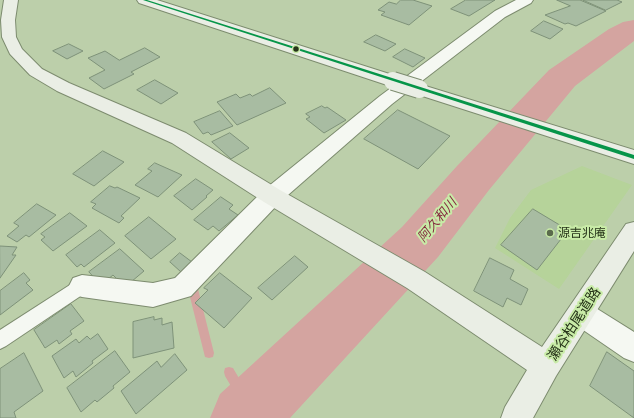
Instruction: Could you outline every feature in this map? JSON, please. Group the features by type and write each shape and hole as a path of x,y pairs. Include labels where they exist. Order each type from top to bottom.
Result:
{"street":[{"path":"11,0 4,26 15,51 36,72 63,87 179,138 272,196 416,280 546,366"},
{"path":"144,0 634,157"},
{"path":"82,286 153,294 182,288 272,196 386,100 500,14 526,0"},
{"name":"瀬谷柏尾道路","path":"516,418 546,366 582,314 634,231"},
{"path":"582,314 634,348"}],"lane":[{"path":"0,340 82,286"}],"shaded area":[{"name":"源吉兆庵","path":"582,166 632,185 559,289 495,248 510,218 531,190"}],"building":[{"path":"401,0 413,0 432,6 409,25 381,15 385,12 378,10 389,2 396,4"},
{"path":"466,0 495,0 469,16 451,9"},
{"path":"557,0 580,0 606,11 576,26 568,23 565,24 545,15 570,6"},
{"path":"583,0 617,0 622,2 606,10"},
{"path":"544,21 563,29 550,39 531,31"},
{"path":"376,35 396,44 385,51 364,42"},
{"path":"69,44 83,51 67,59 53,51"},
{"path":"145,48 160,57 131,72 134,74 104,89 89,78 105,70 88,58 105,51 119,60"},
{"path":"405,49 425,58 413,67 393,57"},
{"path":"155,80 178,93 161,104 137,90"},
{"path":"270,88 286,103 237,125 217,102 236,94 240,98 250,94 252,96"},
{"path":"322,106 325,108 327,107 346,120 324,133 306,119 310,117 306,114"},
{"path":"398,110 450,136 418,169 364,139"},
{"path":"220,111 233,126 211,135 208,132 203,134 194,122"},
{"path":"230,133 249,148 231,159 212,142"},
{"path":"103,151 124,162 94,186 73,174"},
{"path":"155,163 182,175 158,197 135,185 152,171 148,169"},
{"path":"196,179 213,190 192,210 174,196"},
{"path":"110,186 115,188 117,187 140,198 121,216 124,218 119,223 92,208 96,204 91,202"},
{"path":"221,197 233,205 229,209 238,215 219,231 213,226 208,230 194,220"},
{"path":"37,204 56,215 29,237 26,235 17,242 7,236 19,226 14,223"},
{"path":"533,209 568,230 537,270 501,245"},
{"path":"70,213 87,226 53,251 41,240 45,237 41,234"},
{"path":"149,217 176,239 151,259 125,236"},
{"path":"100,230 115,243 84,267 81,264 77,267 66,255"},
{"path":"0,246 17,247 12,255 16,255 0,278"},
{"path":"120,249 144,271 125,287 113,275 101,285 89,272"},
{"path":"180,253 192,262 181,272 170,262"},
{"path":"295,256 308,267 272,300 258,288"},
{"path":"490,258 514,270 510,279 528,289 521,305 507,298 503,307 474,291"},
{"path":"24,273 30,280 26,283 33,290 0,315 0,291"},
{"path":"220,273 252,298 224,328 195,303 208,290 204,288"},
{"path":"71,304 84,321 70,331 72,334 59,344 57,340 45,348 34,330"},
{"path":"154,317 154,320 162,318 162,325 172,322 174,348 133,358 133,322"},
{"path":"98,334 108,349 92,361 93,363 76,377 73,371 64,378 52,356 76,339 79,343 87,336 90,339"},
{"path":"115,351 130,372 97,402 95,400 81,412 67,388"},
{"path":"607,352 634,371 634,418 590,386"},
{"path":"24,353 43,391 14,412 16,418 0,418 0,369"},
{"path":"175,354 187,370 136,414 121,391 157,361 161,367"}],"waterway":[{"name":"阿久和川","path":"244,418 420,242 473,178 562,78 620,36 634,29"},
{"path":"193,289 209,353"},
{"path":"229,372 252,411"}],"transit line":[{"path":"144,0 634,157"}],"place":[{"name":"源吉兆庵","path":"550,233"}]}
